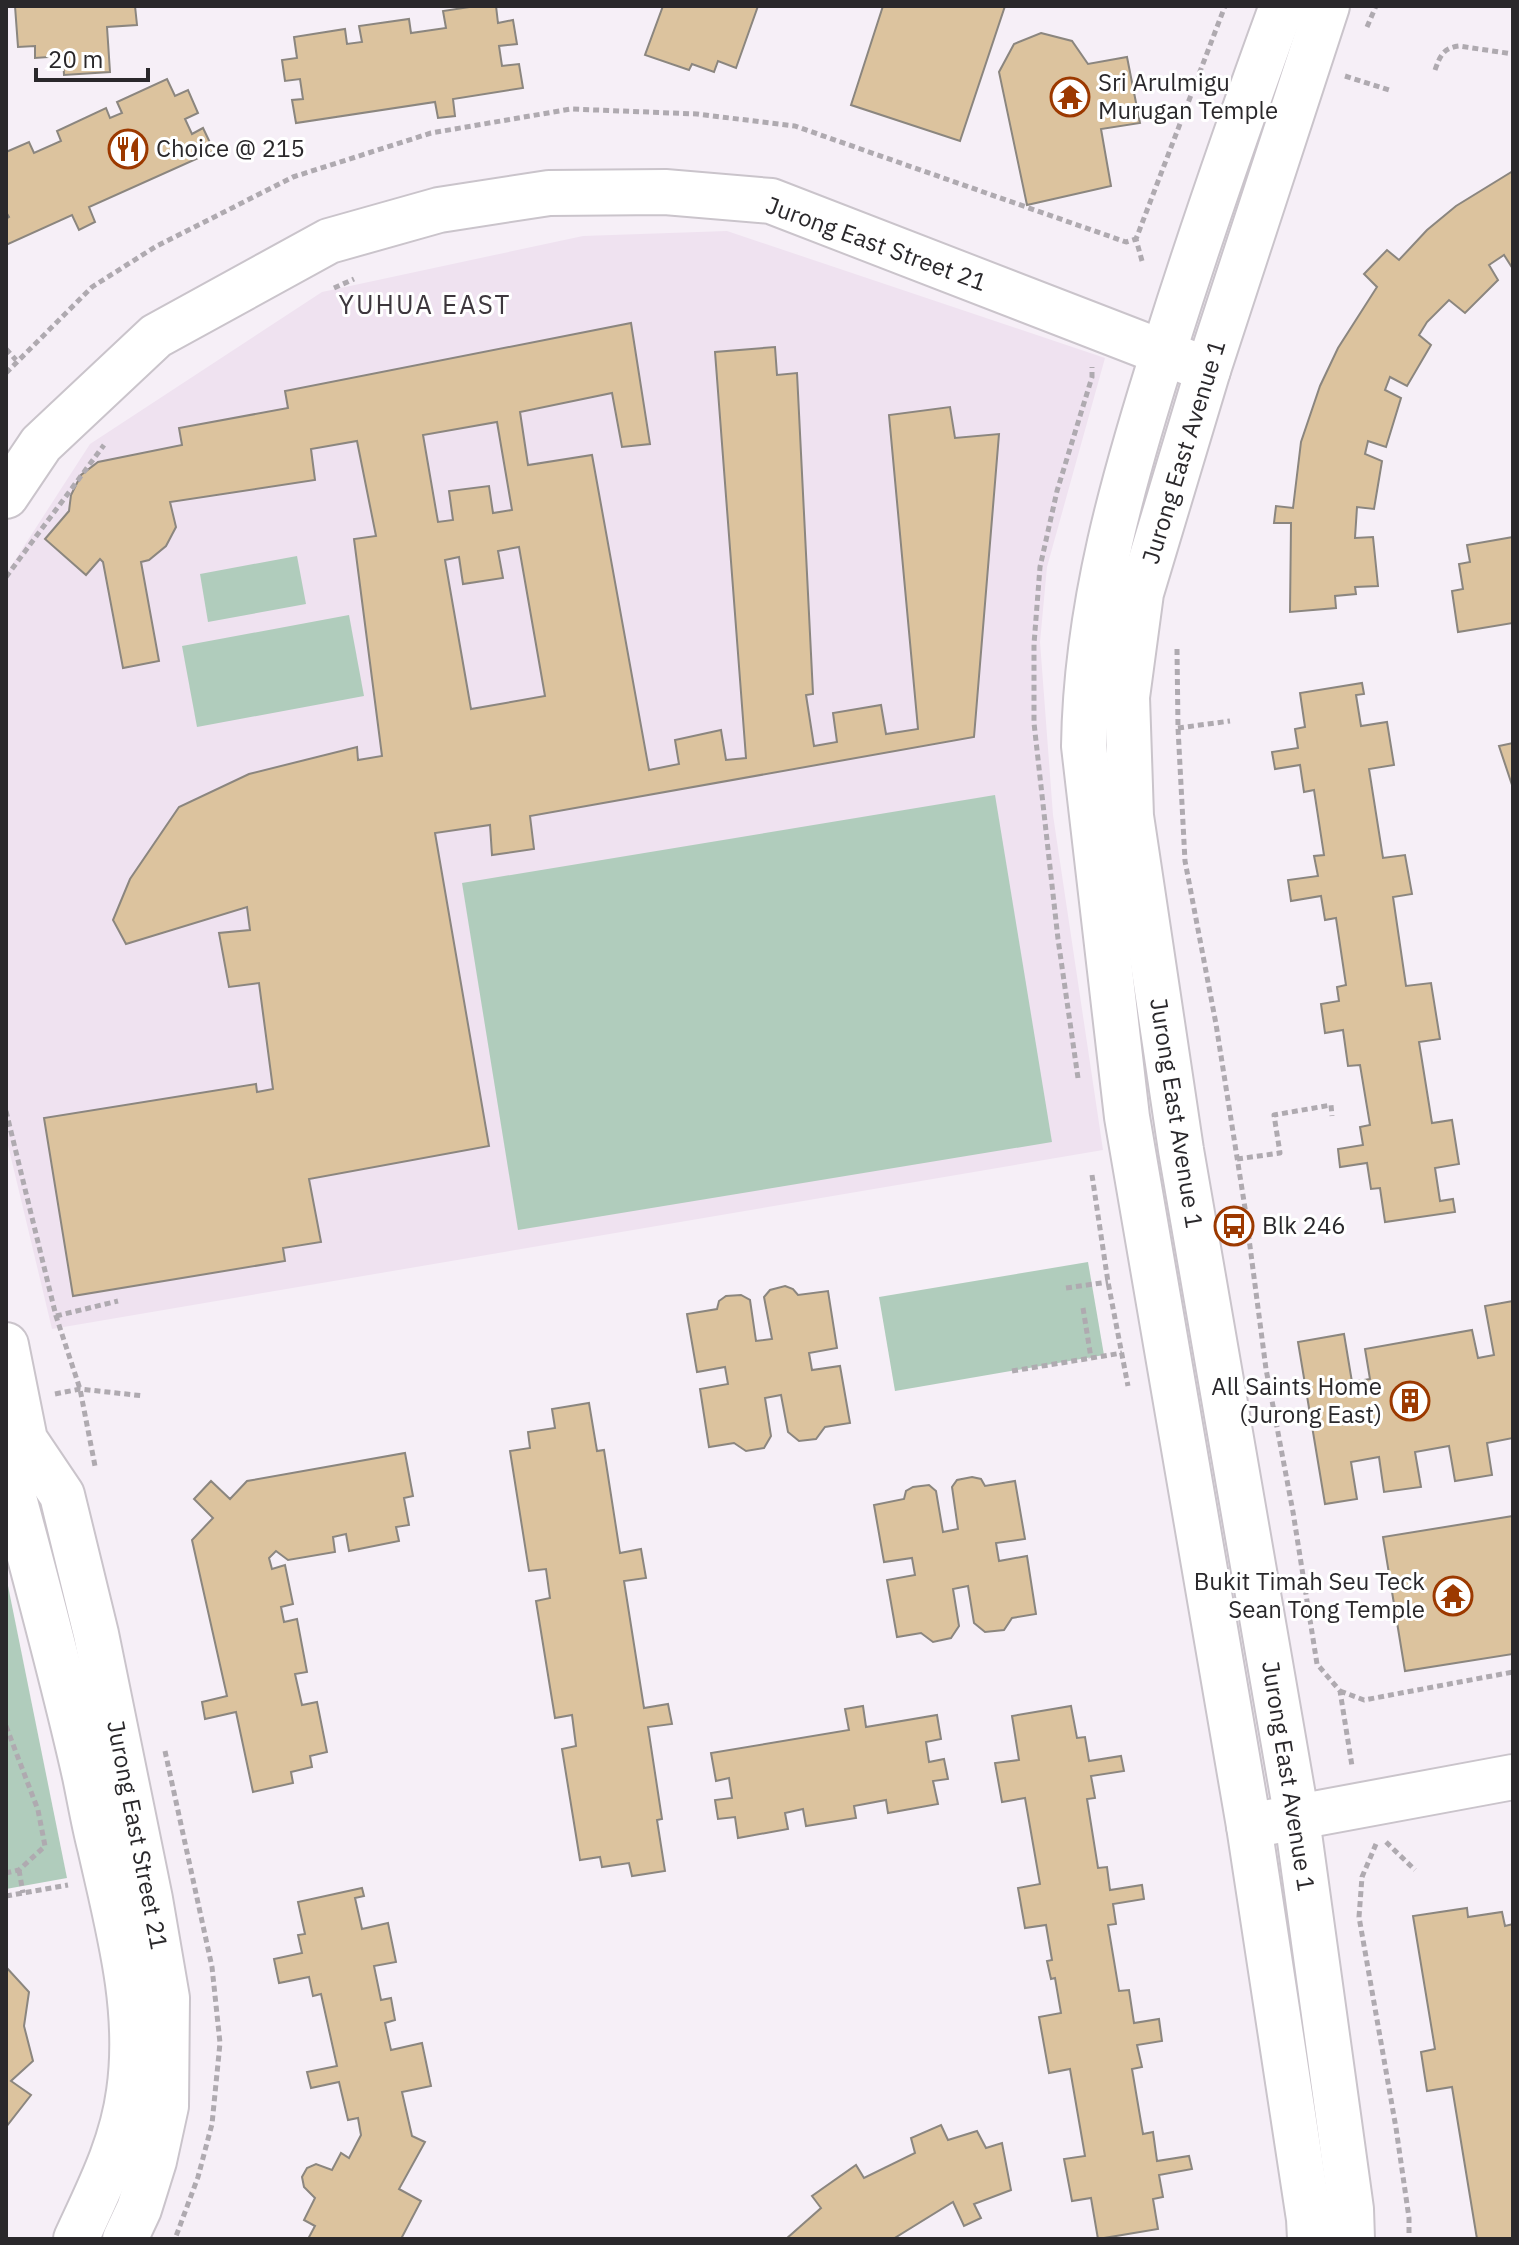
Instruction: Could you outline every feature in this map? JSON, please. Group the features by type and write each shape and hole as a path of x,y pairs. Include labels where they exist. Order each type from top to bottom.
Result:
{"street":[{"name":"Jurong East Avenue 1","path":"1282,6 1217,184 1119,498 1100,580 1085,689 1084,746 1127,1117 1249,1826 1310,2239"},
{"name":"Jurong East Avenue 1","path":"1327,6 1208,370 1141,593 1127,697 1131,816 1190,1210 1297,1819 1351,2209 1352,2239"},
{"name":"Jurong East Street 21","path":"6,496 41,444 156,336 329,241 439,210 549,193 665,192 771,201 1208,370"},
{"name":"Jurong East Street 21","path":"6,1345 22,1420 62,1495 96,1634 167,1998 166,2106 154,2161 139,2209 125,2239"},
{"name":"Jurong East Street 21","path":"22,1420 10,1483 115,1907 130,2006 132,2059 123,2126 114,2156 76,2239"},
{"path":"1249,1826 1297,1819 1369,1821 1513,1777"}],"path":[{"path":"1142,261 1136,239 1225,6"},
{"path":"1363,34 1376,6"},
{"path":"1435,70 1442,52 1451,47 1513,54"},
{"path":"1339,90 1351,62"},
{"path":"1344,75 1389,90"},
{"path":"6,373 92,287 155,247 293,177"},
{"path":"328,291 367,273"},
{"path":"6,349 16,360"},
{"path":"1078,1079 1058,939 1034,723 1034,644 1040,567 1057,491 1092,377 1088,360"},
{"path":"6,577 108,440"},
{"path":"1177,641 1185,861 1216,1024 1266,1369 1317,1664 1340,1691 1369,1821 1359,1917 1396,2128 1409,2218 1409,2239"},
{"path":"1178,728 1230,721"},
{"path":"1237,1159 1280,1153 1274,1115 1331,1105 1332,1116"},
{"path":"1092,1172 1108,1282 1129,1391"},
{"path":"1066,1288 1108,1282"},
{"path":"56,1316 118,1301"},
{"path":"1083,1308 1091,1358"},
{"path":"1012,1371 1166,1346"},
{"path":"22,1420 80,1389 144,1396"},
{"path":"1340,1691 1364,1700 1513,1672"},
{"path":"6,1726 38,1810 45,1846 19,1870 6,1873"},
{"path":"1369,1821 1415,1870"},
{"path":"19,1870 23,1893"},
{"path":"6,1896 80,1883"}],"shaded area":[{"path":"727,231 1105,358 1047,567 1040,642 1053,815 1103,1150 52,1329 6,1137 6,574 90,444 322,292 583,236"}],"green space":[{"path":"297,556 306,604 208,622 200,574"},
{"path":"349,615 364,696 197,727 182,646"},
{"path":"995,795 1052,1142 518,1230 462,883"},
{"path":"1088,1262 1104,1355 895,1391 879,1297"},
{"path":"6,1576 67,1878 6,1889"}],"building":[{"path":"15,6 135,6 137,25 107,27 110,72 64,75 63,56 35,58 35,46 18,47"},
{"path":"496,6 498,23 513,20 517,44 499,46 502,66 519,64 523,88 453,99 455,116 438,118 435,102 296,123 292,100 303,99 300,79 285,81 282,60 297,58 294,37 345,29 347,44 362,42 359,26 409,19 411,33 446,28 443,11"},
{"path":"663,6 758,6 736,68 718,61 714,72 692,64 689,70 645,55"},
{"path":"883,6 1005,6 960,141 851,105"},
{"name":"Sri Arulmigu Murugan Temple","path":"1041,33 1072,41 1088,64 1127,57 1140,123 1101,129 1111,186 1027,205 999,72 1014,44"},
{"path":"167,79 175,96 188,90 198,113 185,119 192,134 203,128 214,151 89,207 95,222 79,230 72,215 6,245 6,219 9,217 6,212 6,152 29,142 34,153 61,141 57,131 106,108 110,118 122,113 117,102"},
{"path":"1513,171 1513,269 1504,255 1489,265 1498,280 1465,313 1449,300 1427,322 1419,335 1431,345 1407,386 1390,377 1385,390 1401,398 1386,447 1368,441 1365,454 1382,461 1374,509 1357,507 1355,538 1373,537 1378,586 1355,587 1356,594 1335,596 1336,608 1290,612 1291,523 1274,523 1276,506 1293,508 1301,442 1320,386 1338,348 1377,287 1364,274 1387,250 1399,260 1427,230 1456,206"},
{"path":"631,323 650,444 622,447 612,393 520,412 528,465 592,455 649,770 679,764 675,740 721,730 726,760 746,758 715,352 775,347 777,375 797,373 813,694 806,695 814,746 837,742 833,713 881,705 886,734 918,729 889,415 950,407 955,438 999,434 974,737 530,816 534,849 492,855 490,825 435,833 489,1146 309,1179 321,1242 283,1248 285,1261 73,1296 44,1118 256,1084 257,1092 273,1089 259,983 229,987 219,933 250,930 247,907 126,944 113,920 130,879 179,807 249,774 357,747 358,760 382,756 354,539 376,536 357,441 311,449 315,480 170,502 176,527 166,546 149,560 141,562 159,661 123,668 103,562 100,559 86,575 45,539 69,511 71,495 81,475 98,462 182,445 179,428 288,408 285,391","holes":["497,422 512,510 493,513 489,486 449,491 453,520 438,522 423,435","519,547 545,696 471,709 445,560 459,557 463,584 503,578 498,551"]},
{"path":"1513,537 1513,623 1458,632 1452,591 1463,589 1459,564 1470,562 1467,545"},
{"path":"1362,683 1364,694 1356,695 1361,726 1387,722 1394,765 1369,769 1383,858 1405,855 1412,894 1393,897 1406,986 1431,983 1440,1039 1419,1042 1432,1123 1452,1120 1459,1164 1435,1168 1440,1201 1453,1199 1455,1212 1385,1222 1380,1188 1371,1189 1367,1163 1340,1167 1338,1149 1363,1145 1360,1127 1370,1125 1360,1065 1348,1066 1343,1030 1325,1033 1321,1004 1339,1001 1337,987 1346,985 1336,918 1325,920 1321,896 1291,901 1288,880 1318,876 1314,856 1324,855 1314,790 1304,792 1300,765 1275,769 1272,752 1298,748 1295,729 1305,727 1300,693"},
{"path":"1513,743 1513,788 1499,746"},
{"path":"785,1286 798,1295 828,1291 837,1348 809,1353 812,1370 840,1366 850,1423 825,1427 816,1439 799,1441 788,1432 781,1395 765,1398 771,1436 764,1448 746,1451 734,1443 709,1447 700,1389 728,1384 725,1367 697,1372 687,1314 717,1309 719,1301 726,1296 741,1295 750,1300 756,1341 772,1339 764,1297 770,1290"},
{"name":"All Saints Home (Jurong East)","path":"1513,1301 1513,1438 1487,1443 1492,1475 1455,1481 1449,1446 1415,1452 1421,1487 1384,1492 1379,1457 1351,1462 1357,1499 1325,1504 1298,1342 1344,1334 1352,1382 1370,1379 1365,1349 1472,1330 1478,1358 1494,1355 1485,1306"},
{"path":"589,1403 597,1451 604,1450 620,1553 641,1549 646,1578 624,1581 644,1708 668,1704 672,1724 648,1727 662,1819 657,1820 665,1871 632,1876 629,1863 602,1867 600,1857 580,1860 562,1749 576,1746 572,1715 555,1718 536,1601 550,1598 546,1569 529,1571 510,1451 530,1448 528,1432 555,1428 552,1409"},
{"path":"405,1453 413,1496 404,1498 409,1525 396,1527 399,1541 349,1551 346,1534 333,1537 335,1552 288,1560 276,1551 269,1558 272,1569 285,1565 293,1604 281,1607 284,1622 297,1619 307,1672 295,1674 302,1705 317,1702 327,1752 310,1756 312,1767 291,1772 293,1783 253,1792 236,1712 205,1719 202,1702 227,1696 192,1540 213,1518 194,1499 211,1481 230,1499 247,1481"},
{"path":"981,1479 985,1486 1015,1481 1025,1539 996,1543 999,1561 1027,1556 1036,1614 1012,1618 1004,1630 985,1632 974,1623 968,1586 953,1589 959,1626 951,1638 933,1642 921,1633 897,1637 887,1580 915,1575 912,1558 884,1562 874,1505 904,1499 906,1491 913,1487 929,1485 936,1491 943,1532 958,1529 952,1487 957,1480"},
{"name":"Bukit Timah Seu Teck Sean Tong Temple","path":"1513,1516 1513,1654 1405,1671 1383,1537"},
{"path":"863,1706 866,1727 937,1715 941,1739 926,1742 929,1762 944,1759 948,1779 933,1781 938,1804 888,1813 886,1800 854,1806 856,1818 806,1826 803,1809 785,1813 788,1829 738,1838 735,1817 718,1819 715,1800 732,1798 729,1778 716,1781 711,1753 849,1730 845,1709"},
{"path":"1071,1706 1077,1738 1085,1737 1089,1761 1121,1756 1124,1771 1091,1776 1095,1798 1087,1799 1098,1868 1107,1867 1110,1890 1142,1885 1144,1899 1113,1904 1116,1924 1108,1925 1119,1991 1129,1990 1134,2023 1159,2019 1162,2041 1137,2045 1142,2067 1132,2069 1143,2134 1153,2132 1157,2161 1189,2156 1192,2169 1159,2175 1163,2197 1153,2199 1158,2229 1098,2239 1091,2198 1072,2201 1064,2159 1085,2156 1070,2069 1049,2073 1039,2017 1061,2013 1055,1978 1051,1979 1047,1961 1052,1960 1046,1925 1025,1928 1018,1888 1040,1884 1025,1798 1002,1802 995,1763 1019,1760 1012,1716"},
{"path":"362,1888 364,1896 355,1898 362,1929 388,1923 396,1962 374,1966 381,2000 391,1998 395,2020 385,2023 391,2050 422,2043 431,2086 402,2092 412,2136 425,2142 399,2189 421,2201 401,2239 308,2239 315,2226 304,2220 315,2198 304,2187 302,2177 307,2168 316,2164 332,2170 341,2153 349,2158 361,2135 358,2118 348,2120 339,2082 311,2088 307,2072 337,2066 321,1994 313,1996 309,1977 279,1983 274,1959 302,1953 298,1935 305,1934 298,1902"},
{"path":"1467,1908 1468,1917 1502,1912 1505,1926 1513,1924 1513,2239 1477,2239 1452,2087 1427,2091 1421,2052 1435,2049 1413,1916"},
{"path":"6,1967 29,1992 24,2026 33,2061 11,2081 31,2095 6,2127"},
{"path":"941,2125 948,2140 977,2131 986,2148 1002,2143 1011,2190 974,2204 981,2218 964,2226 953,2202 893,2239 786,2239 821,2208 812,2196 856,2165 864,2178 915,2153 911,2138"}],"place":[{"name":"Sri Arulmigu Murugan Temple","path":"1070,97"},
{"name":"Choice @ 215","path":"128,149"},
{"name":"Blk 246","path":"1234,1226"},
{"name":"All Saints Home (Jurong East)","path":"1410,1401"},
{"name":"Bukit Timah Seu Teck Sean Tong Temple","path":"1453,1596"}],"district":[{"name":"YUHUA EAST","path":"425,305"}]}
